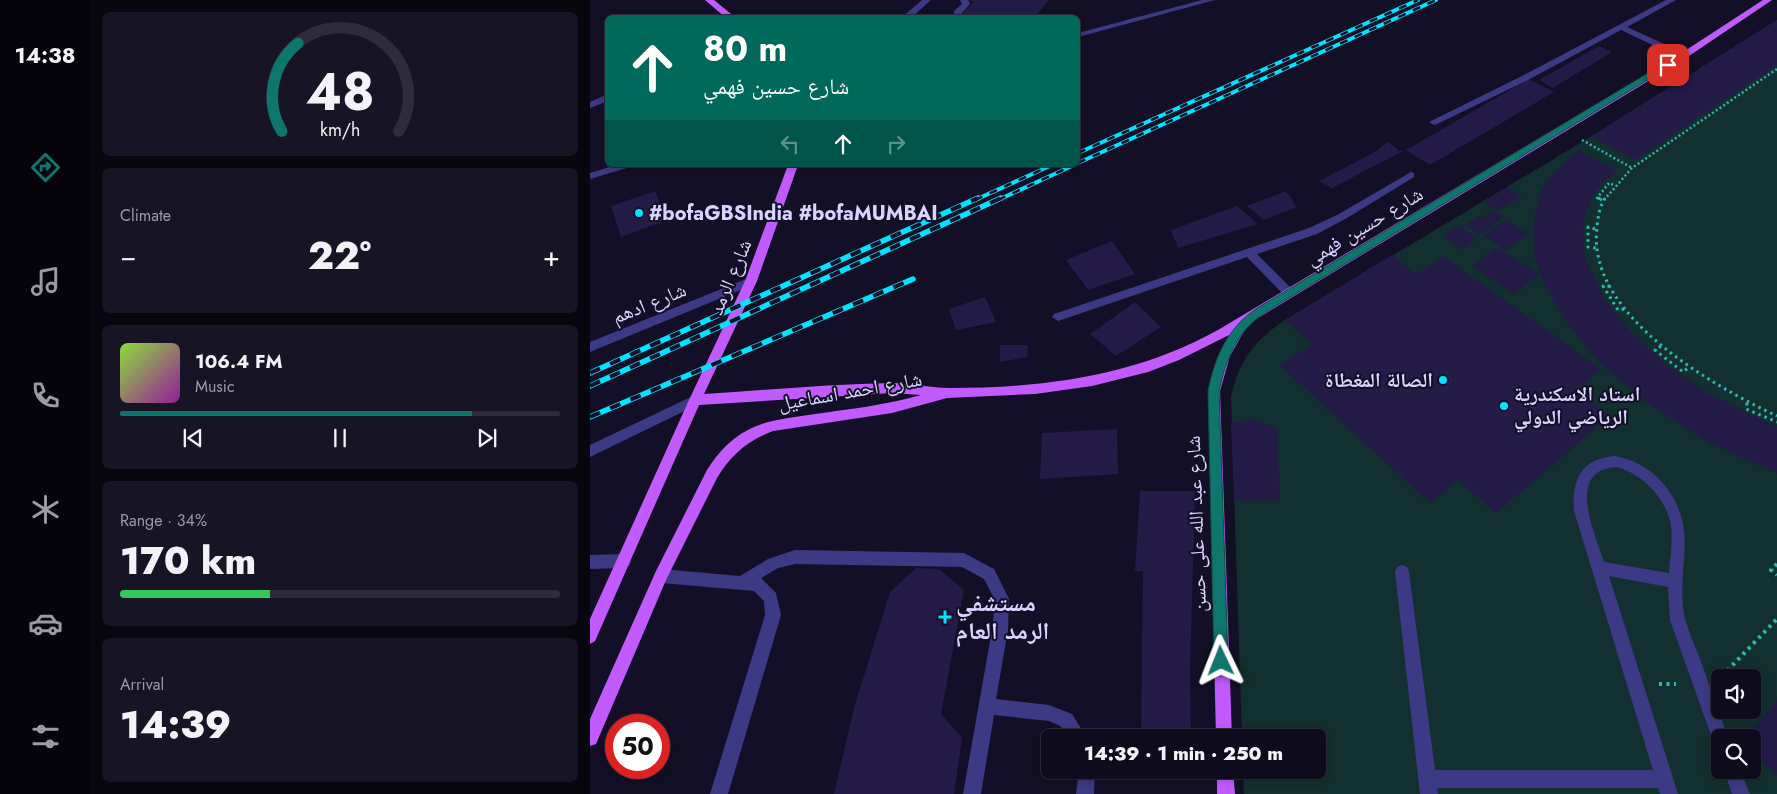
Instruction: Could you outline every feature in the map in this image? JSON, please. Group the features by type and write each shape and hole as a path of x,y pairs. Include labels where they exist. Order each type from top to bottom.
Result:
{"main road":[{"path":"709,0 728,15"},
{"name":"شارع حسين فهمي","path":"946,393 1040,389 1087,383 1133,372 1176,357 1249,318 1683,56 1768,0"},
{"name":"شارع الرمد","path":"695,400 751,281 792,167"},
{"name":"شارع عبد الله على حسن","path":"1224,729 1214,391 1225,351 1249,318"},
{"name":"شارع احمد اسماعيل","path":"695,400 893,388 946,393"},
{"name":"شارع احمد اسماعيل","path":"590,738 661,576 712,474 722,458 736,444 753,433 772,426 892,408 946,393"},
{"path":"590,636 695,400"},
{"path":"1225,779 1226,794"}],"street":[{"path":"908,15 926,0"},
{"path":"957,13 966,4 964,0"},
{"path":"1189,0 1199,3"},
{"path":"1080,34 1211,0"},
{"path":"1434,122 1480,101 1672,0"},
{"path":"1621,27 1683,56"},
{"path":"590,105 605,98"},
{"path":"590,176 621,167"},
{"path":"1058,317 1313,231 1343,216 1411,175"},
{"path":"1250,253 1289,293"},
{"name":"شارع ادهم","path":"590,347 751,281"},
{"path":"590,451 695,400"},
{"path":"1402,572 1428,786 1666,786 1580,511 1580,488 1590,469 1598,464 1608,461 1620,462 1643,472 1663,494 1672,507 1677,521 1679,534 1675,600 1680,627 1717,729"},
{"path":"742,583 772,563 796,557 964,560 989,574 1002,599 1000,630 972,794"},
{"path":"590,562 624,561"},
{"path":"1599,568 1676,581"},
{"path":"661,576 758,584 771,598 773,615 719,794"},
{"path":"987,706 1049,712 1066,720 1073,729"},
{"path":"1085,794 1086,779"},
{"path":"1735,779 1741,794"}],"path":[{"path":"1777,69 1632,168 1614,185 1603,200 1595,229 1596,248 1610,286 1625,309 1660,346 1688,368 1747,403 1777,416"},
{"path":"1562,128 1632,168"},
{"path":"1603,200 1597,198 1609,182 1614,185"},
{"path":"1598,188 1604,190"},
{"path":"1595,229 1588,227 1588,247 1596,248"},
{"path":"1582,236 1588,237"},
{"path":"1610,286 1603,286 1618,310 1625,309"},
{"path":"1603,297 1609,296"},
{"path":"1660,346 1655,350 1666,362 1683,372 1688,368"},
{"path":"1747,403 1746,409 1762,418 1777,422"},
{"path":"1777,564 1771,570 1777,575"},
{"path":"1730,669 1777,619"}],"green space":[{"name":"استاد الاسكندرية الرياضي الدولي","path":"1777,20 1777,794 1244,794 1243,779 1326,779 1326,729 1242,729 1231,397 1238,372 1249,352 1285,320 1592,136"}],"building":[{"path":"968,0 1049,0 1036,15 961,15 974,2"},
{"path":"1777,20 1777,65 1635,160 1592,136"},
{"path":"1599,46 1612,52 1553,88 1539,80"},
{"path":"1529,79 1554,92 1430,165 1406,150"},
{"path":"1388,142 1399,151 1405,150 1332,188 1319,181 1373,153"},
{"path":"1578,150 1617,171 1598,188 1591,198 1583,223 1584,250 1588,265 1603,297 1629,330 1664,363 1709,394 1777,427 1777,473 1710,443 1649,404 1599,362 1563,318 1541,277 1535,258 1533,222 1541,191 1550,177"},
{"path":"1507,187 1522,196 1497,211 1483,201"},
{"name":"#bofaGBSIndia #bofaMUMBAI","path":"655,191 667,220 621,237 611,206"},
{"path":"1286,191 1297,207 1264,220 1247,206"},
{"path":"1237,206 1258,224 1178,248 1171,230"},
{"path":"1493,211 1503,218 1495,223 1485,216"},
{"path":"1481,215 1495,224 1479,234 1465,225"},
{"path":"1507,220 1528,234 1505,250 1484,235"},
{"path":"1459,226 1478,239 1462,249 1443,235"},
{"path":"1112,241 1135,274 1088,290 1066,260"},
{"path":"1496,248 1539,274 1514,294 1472,266"},
{"name":"الصالة المغطاة","path":"1392,255 1416,274 1444,257 1601,369 1575,391 1610,416 1496,513 1458,480 1430,503 1280,365 1312,345 1285,320"},
{"path":"985,297 996,322 956,330 949,309"},
{"path":"1135,302 1161,327 1116,356 1090,334"},
{"path":"1000,345 1028,345 1027,357 1000,362"},
{"path":"1252,419 1277,428 1280,500 1234,501 1231,423"},
{"path":"1117,429 1118,474 1040,479 1042,433"},
{"path":"1140,491 1195,491 1190,672 1191,729 1141,729 1143,571 1135,571"},
{"path":"916,568 939,569 964,590 941,714 962,738 954,794 834,794 854,708 890,592"},
{"path":"1777,700 1777,775 1761,761 1761,729 1753,729"}],"railway":[{"path":"1080,152 1418,0"},
{"path":"1080,162 1436,0"},
{"path":"975,200 1048,167"},
{"path":"998,200 1070,167"},
{"path":"590,373 978,198"},
{"path":"590,386 1001,198"},
{"path":"590,417 913,279"}],"place":[{"name":"#bofaGBSIndia #bofaMUMBAI","path":"639,213"},
{"name":"الصالة المغطاة","path":"1443,380"},
{"name":"استاد الاسكندرية الرياضي الدولي","path":"1504,406"},
{"name":"مستشفي الرمد العام","path":"945,617"}],"route":[{"path":"1221,661 1213,413 1214,391 1225,351 1236,334 1249,318 1262,309 1668,65"}]}
